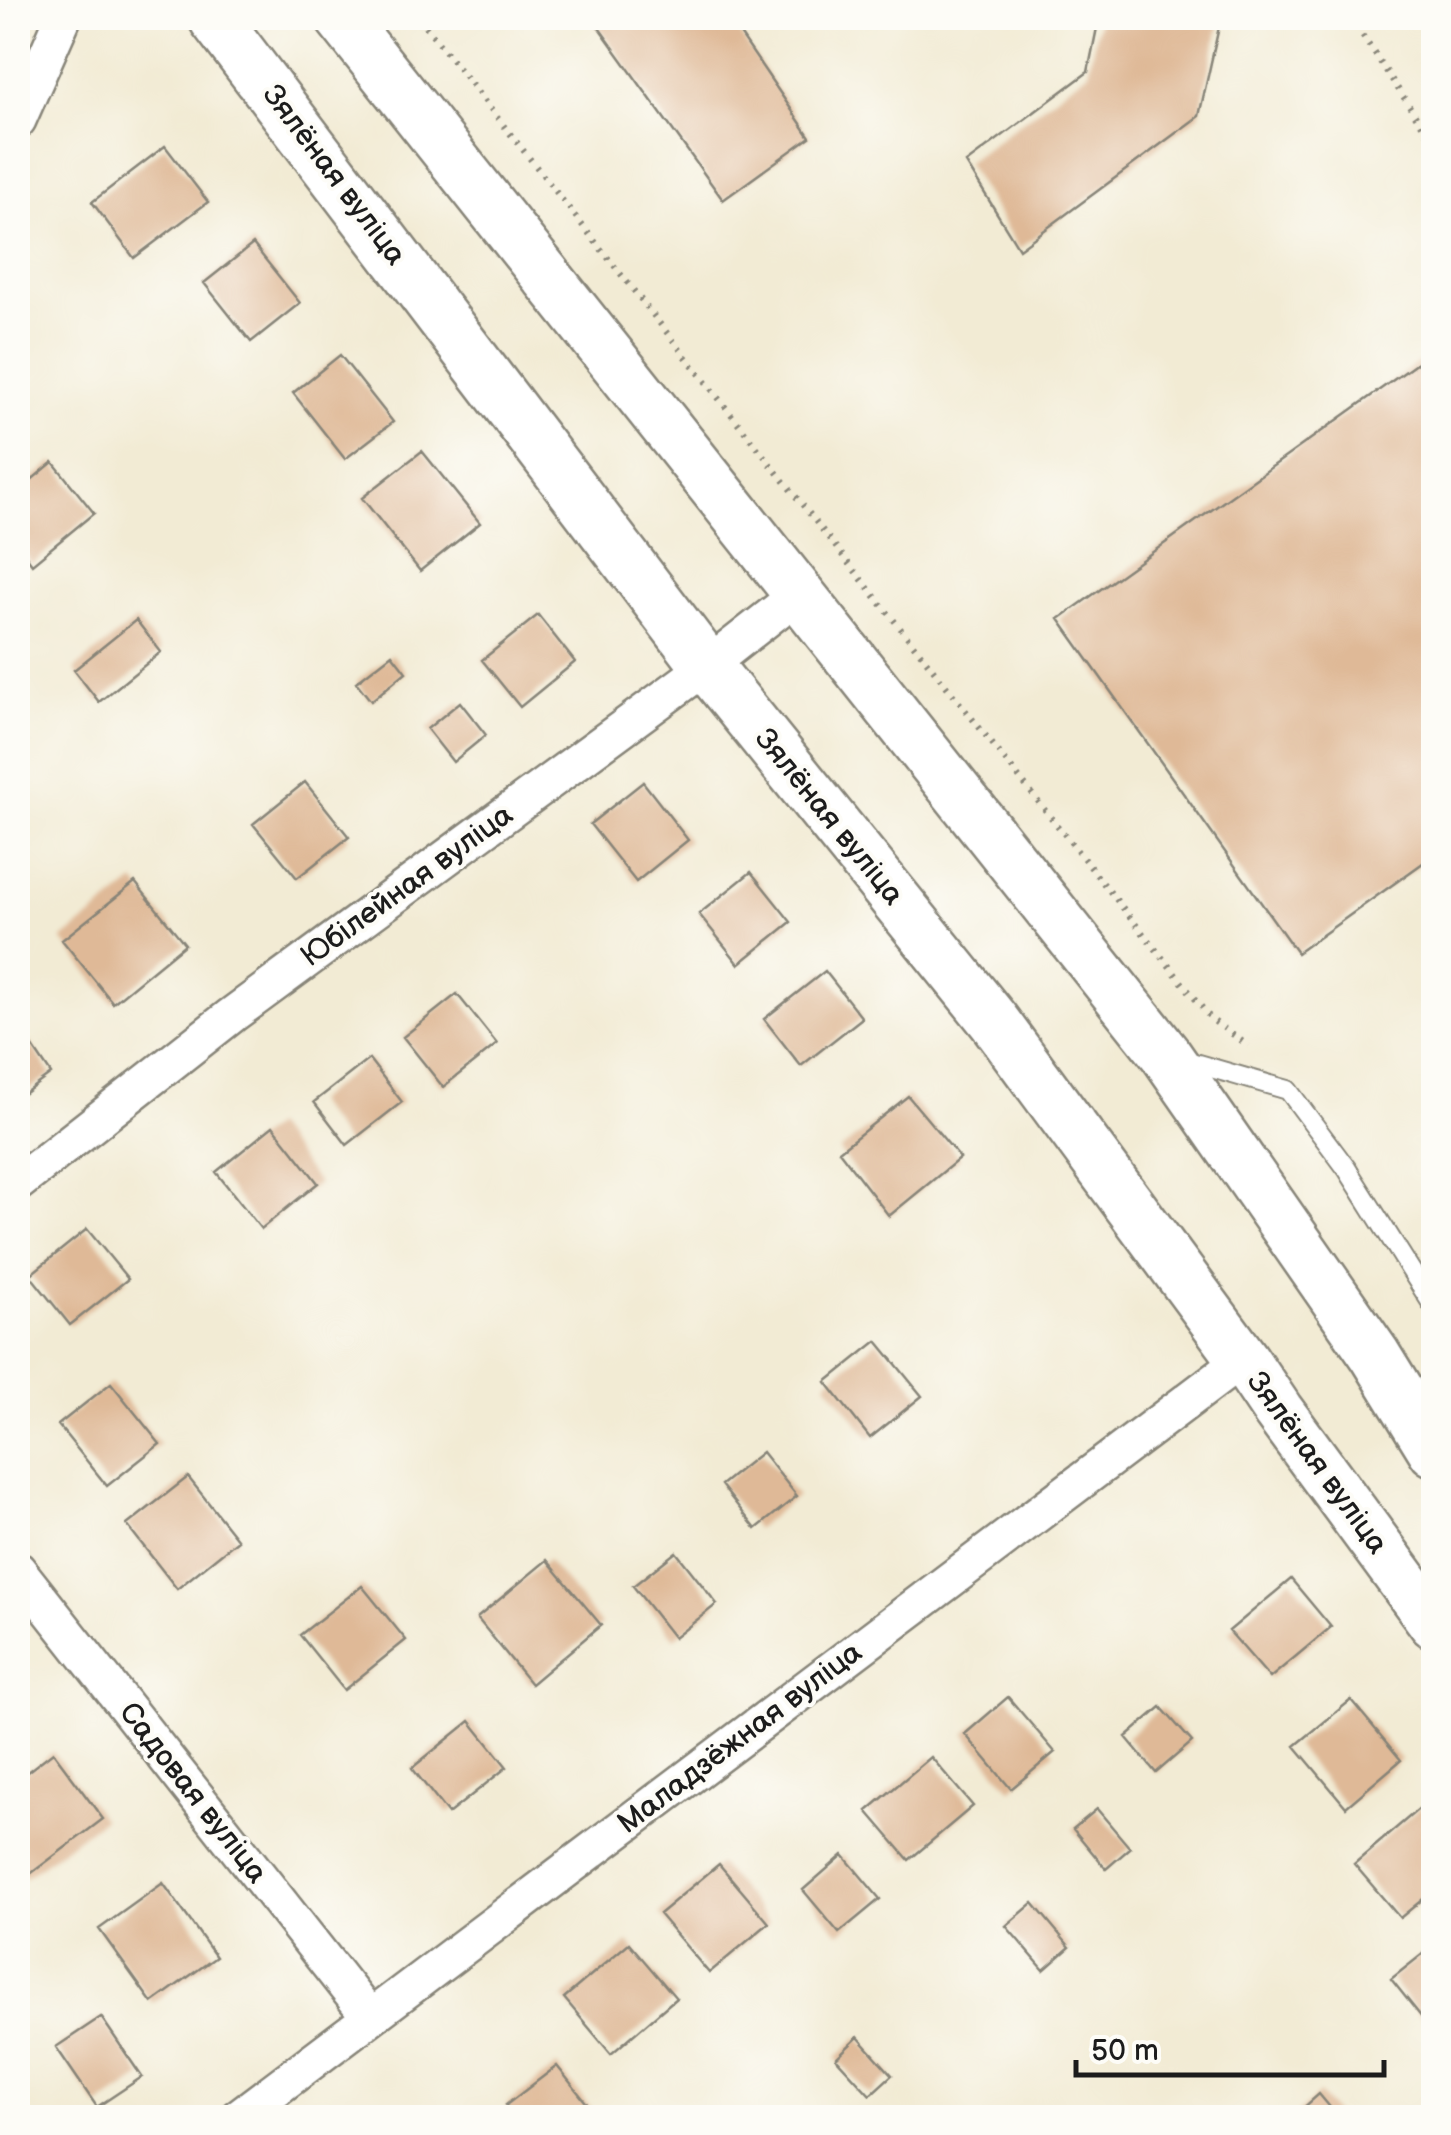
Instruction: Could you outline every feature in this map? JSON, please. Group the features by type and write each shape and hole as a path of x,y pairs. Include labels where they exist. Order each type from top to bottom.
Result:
{"main road":[{"name":"Зялёная вуліца","path":"214,18 707,666 992,1020 1434,1624"},
{"path":"342,18 1166,1055 1375,1354 1434,1451"}],"street":[{"path":"18,120 62,18"},
{"name":"Юбілейная вуліца","path":"18,1183 232,1016 707,666 800,593"},
{"name":"Маладзёжная вуліца","path":"237,2118 1243,1359"},
{"name":"Садовая вуліца","path":"18,1570 370,2016"}],"lane":[{"path":"1166,1055 1288,1090 1347,1169 1434,1307"}],"path":[{"path":"419,18 1212,1020 1258,1052"},
{"path":"1352,18 1434,142"}],"building":[{"path":"592,18 729,18 810,137 723,200"},
{"path":"1099,18 1221,18 1199,116 1019,249 966,163 1088,72"},
{"path":"165,146 208,202 134,258 92,202"},
{"path":"253,244 300,303 251,342 204,283"},
{"path":"1434,351 1434,855 1297,953 1059,619"},
{"path":"340,355 393,422 345,459 293,393"},
{"path":"422,451 480,523 420,571 362,498"},
{"path":"53,462 94,513 32,564 18,545 18,491"},
{"path":"538,615 575,662 520,707 482,660"},
{"path":"136,620 161,652 99,702 74,670"},
{"path":"392,654 406,672 371,701 356,682"},
{"path":"460,702 486,735 453,762 427,729"},
{"path":"305,782 349,837 297,878 253,824"},
{"path":"643,782 688,840 636,882 590,824"},
{"path":"751,872 791,922 739,964 699,914"},
{"path":"135,882 185,944 113,1003 62,940"},
{"path":"825,971 862,1018 801,1066 764,1019"},
{"path":"457,994 497,1044 443,1087 403,1037"},
{"path":"18,1025 51,1074 18,1098"},
{"path":"369,1059 402,1102 347,1145 314,1102"},
{"path":"908,1096 960,1158 889,1216 839,1151"},
{"path":"273,1126 318,1183 261,1229 216,1172"},
{"path":"87,1229 128,1279 70,1325 30,1275"},
{"path":"877,1341 922,1396 870,1438 826,1382"},
{"path":"111,1383 160,1444 107,1486 58,1425"},
{"path":"762,1452 797,1496 756,1529 721,1485"},
{"path":"188,1477 238,1540 177,1589 127,1525"},
{"path":"676,1552 717,1604 674,1638 633,1586"},
{"path":"547,1560 601,1625 531,1684 477,1618"},
{"path":"1291,1579 1331,1627 1270,1678 1229,1631"},
{"path":"362,1586 406,1640 344,1690 300,1635"},
{"path":"1008,1697 1055,1752 1011,1789 965,1734"},
{"path":"1351,1700 1401,1760 1346,1807 1295,1746"},
{"path":"1161,1707 1192,1742 1156,1773 1126,1737"},
{"path":"470,1721 507,1767 448,1814 412,1768"},
{"path":"53,1752 103,1819 25,1878 18,1869 18,1779"},
{"path":"931,1757 973,1806 909,1860 867,1811"},
{"path":"1422,1806 1434,1820 1434,1890 1400,1918 1354,1864"},
{"path":"1097,1809 1130,1848 1106,1869 1073,1829"},
{"path":"843,1855 880,1899 839,1933 803,1890"},
{"path":"719,1864 769,1923 709,1973 659,1914"},
{"path":"163,1883 216,1957 152,2003 99,1929"},
{"path":"1033,1903 1070,1947 1044,1970 1006,1926"},
{"path":"629,1943 676,1998 611,2054 564,1998"},
{"path":"1434,1945 1434,2019 1427,2024 1391,1979"},
{"path":"101,2017 142,2077 97,2107 56,2047"},
{"path":"858,2037 892,2075 870,2095 836,2058"},
{"path":"557,2066 593,2111 584,2118 516,2118 506,2105"},
{"path":"1319,2094 1339,2118 1292,2118"}]}
